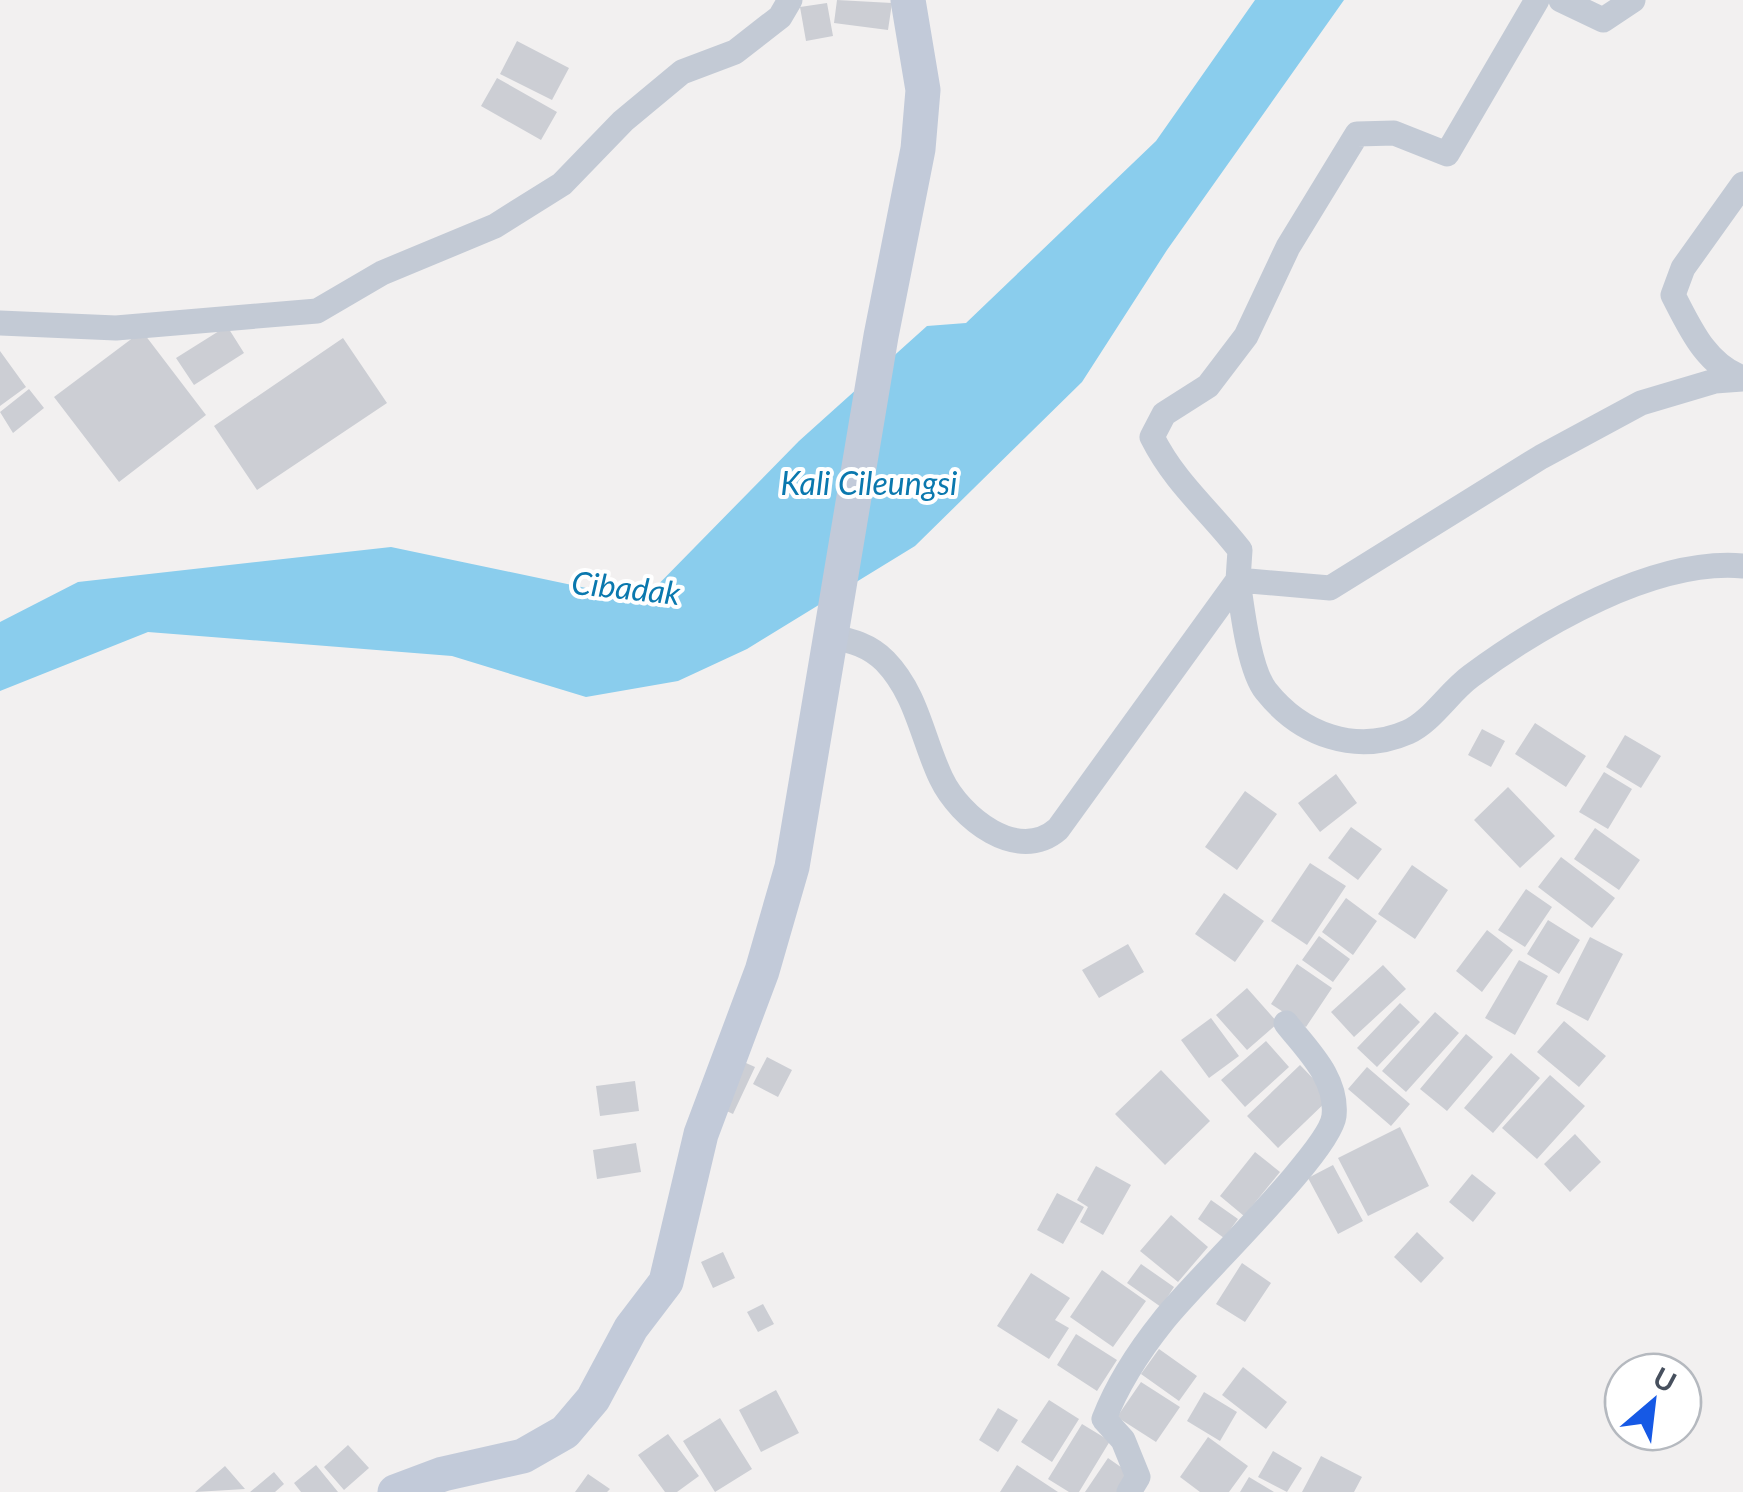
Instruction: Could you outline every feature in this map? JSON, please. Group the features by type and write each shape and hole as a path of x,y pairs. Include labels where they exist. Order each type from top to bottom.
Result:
{"main road":[{"path":"395,1492 443,1474 523,1456 565,1432 593,1400 631,1328 666,1282 701,1134 762,971 792,868 881,336 914,168 923,90 908,0"}],"street":[{"path":"0,323 116,328 317,311 382,273 496,226 562,184 623,121 682,72 735,52 780,18 790,0"},
{"path":"1537,0 1447,154 1394,133 1357,134 1288,247 1246,336 1208,386 1164,414 1152,437 1171,476 1209,510 1240,550 1238,580 1243,622 1264,690 1316,734 1372,744 1412,730 1466,679 1538,630 1674,572 1743,566"},
{"path":"1561,0 1603,20 1632,0"},
{"path":"1743,184 1682,268 1673,295 1698,341 1725,372 1743,379"},
{"path":"1238,580 1330,588 1541,457 1640,403 1715,381 1743,379"},
{"path":"833,624 887,663 911,697 942,780 956,798 989,830 1007,840 1038,843 1070,816 1238,580"},
{"path":"1130,1492 1138,1476 1124,1440 1104,1419 1118,1386 1163,1320 1270,1204 1330,1130 1332,1090 1323,1071 1286,1022"}],"water":[{"name":"Kali Cileungsi","path":"1255,0 1344,0 1167,250 1082,382 915,546 747,649 678,681 586,697 452,656 148,632 0,691 0,622 78,582 391,547 643,600 799,441 927,326 966,323 1156,141"}],"building":[{"path":"837,0 892,3 888,30 834,23"},
{"path":"827,3 833,36 806,41 800,7"},
{"path":"517,41 569,68 552,100 500,74"},
{"path":"497,78 557,112 541,140 481,106"},
{"path":"227,326 244,353 194,385 176,358"},
{"path":"142,331 206,415 119,482 54,397"},
{"path":"343,338 387,403 257,490 214,426"},
{"path":"0,351 26,387 0,406"},
{"path":"29,389 44,408 13,433 0,412"},
{"path":"1535,723 1586,756 1566,787 1515,754"},
{"path":"1482,729 1505,741 1491,767 1468,755"},
{"path":"1625,735 1661,756 1641,788 1606,767"},
{"path":"1604,772 1632,789 1608,829 1579,812"},
{"path":"1336,774 1357,803 1320,832 1298,803"},
{"path":"1508,787 1555,836 1520,868 1474,820"},
{"path":"1245,791 1277,814 1237,870 1205,847"},
{"path":"1351,827 1382,849 1358,880 1328,858"},
{"path":"1595,828 1640,860 1619,890 1574,859"},
{"path":"1561,857 1615,898 1592,928 1538,887"},
{"path":"1310,863 1346,886 1307,945 1271,921"},
{"path":"1412,865 1448,890 1415,939 1378,914"},
{"path":"1526,889 1552,907 1525,947 1498,930"},
{"path":"1224,893 1264,921 1235,962 1195,934"},
{"path":"1346,898 1377,921 1353,955 1322,932"},
{"path":"1548,920 1580,940 1559,974 1527,954"},
{"path":"1487,930 1513,950 1482,992 1456,971"},
{"path":"1319,936 1350,959 1333,982 1302,960"},
{"path":"1590,937 1623,954 1588,1021 1556,1004"},
{"path":"1128,944 1144,972 1099,998 1082,970"},
{"path":"1519,960 1548,976 1515,1035 1485,1018"},
{"path":"1297,964 1332,988 1306,1027 1271,1004"},
{"path":"1383,965 1406,989 1354,1037 1331,1012"},
{"path":"1247,988 1278,1023 1247,1050 1216,1015"},
{"path":"1400,1003 1420,1022 1377,1067 1357,1048"},
{"path":"1435,1012 1459,1033 1406,1092 1382,1071"},
{"path":"1211,1018 1239,1056 1209,1078 1181,1040"},
{"path":"1564,1021 1606,1056 1579,1087 1537,1052"},
{"path":"1466,1034 1493,1057 1447,1111 1420,1089"},
{"path":"1266,1041 1289,1067 1245,1107 1221,1080"},
{"path":"1511,1053 1540,1078 1493,1133 1464,1108"},
{"path":"767,1057 792,1070 778,1097 753,1084"},
{"path":"737,1059 755,1067 733,1114 716,1106"},
{"path":"1300,1065 1331,1097 1278,1148 1247,1116"},
{"path":"1367,1067 1410,1104 1391,1126 1348,1089"},
{"path":"1161,1070 1210,1121 1165,1165 1115,1114"},
{"path":"1550,1075 1585,1106 1537,1159 1502,1128"},
{"path":"635,1081 639,1111 600,1116 596,1086"},
{"path":"1400,1127 1429,1186 1368,1216 1338,1158"},
{"path":"1575,1134 1601,1162 1570,1192 1544,1164"},
{"path":"636,1143 641,1172 597,1179 593,1150"},
{"path":"1255,1152 1280,1172 1244,1216 1220,1196"},
{"path":"1333,1165 1363,1221 1338,1234 1308,1178"},
{"path":"1096,1166 1131,1185 1103,1235 1080,1222 1088,1207 1077,1200"},
{"path":"1472,1174 1496,1193 1473,1222 1449,1202"},
{"path":"1057,1193 1084,1207 1063,1244 1037,1230"},
{"path":"1211,1200 1238,1219 1224,1238 1198,1219"},
{"path":"1171,1215 1208,1247 1178,1282 1140,1251"},
{"path":"1417,1232 1444,1258 1421,1283 1394,1257"},
{"path":"723,1252 735,1278 713,1288 701,1262"},
{"path":"1242,1263 1271,1283 1245,1322 1216,1304"},
{"path":"1141,1264 1174,1287 1161,1307 1127,1283"},
{"path":"1102,1270 1146,1301 1113,1347 1070,1317"},
{"path":"1031,1273 1070,1298 1055,1320 1069,1328 1049,1359 997,1326"},
{"path":"763,1304 774,1324 758,1332 747,1312"},
{"path":"1076,1334 1117,1360 1097,1391 1057,1365"},
{"path":"1159,1349 1197,1376 1179,1401 1141,1374"},
{"path":"1243,1367 1287,1402 1266,1429 1222,1395"},
{"path":"1141,1382 1180,1407 1156,1442 1117,1417"},
{"path":"776,1390 799,1433 761,1452 739,1410"},
{"path":"1204,1392 1237,1412 1220,1441 1187,1421"},
{"path":"1049,1400 1079,1419 1052,1462 1021,1442"},
{"path":"998,1408 1018,1420 998,1452 979,1440"},
{"path":"720,1418 752,1469 715,1492 683,1441"},
{"path":"1082,1424 1110,1441 1079,1492 1069,1492 1048,1479"},
{"path":"668,1434 699,1476 677,1492 665,1492 638,1455"},
{"path":"1208,1437 1248,1466 1229,1492 1200,1492 1180,1477"},
{"path":"348,1445 369,1468 344,1490 324,1467"},
{"path":"1273,1451 1302,1468 1287,1492 1258,1477"},
{"path":"1321,1456 1362,1477 1354,1492 1302,1492"},
{"path":"1108,1458 1135,1477 1124,1492 1085,1492"},
{"path":"316,1465 338,1492 301,1492 294,1483"},
{"path":"1017,1465 1058,1492 1000,1492"},
{"path":"225,1466 245,1489 195,1492"},
{"path":"274,1472 284,1484 275,1492 250,1492"},
{"path":"588,1474 610,1489 575,1492"},
{"path":"1249,1477 1274,1492 1240,1492"}],"water label":[{"name":"Cibadak","path":"626,587"}]}
